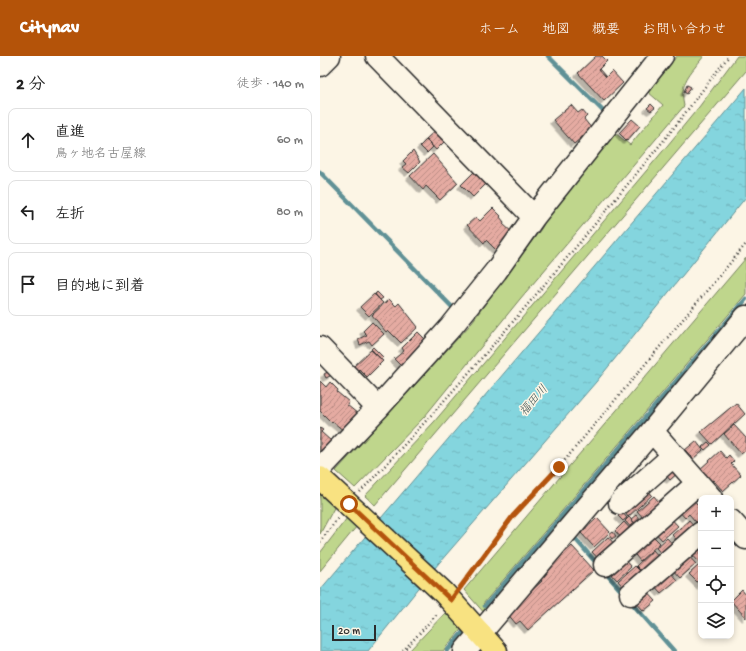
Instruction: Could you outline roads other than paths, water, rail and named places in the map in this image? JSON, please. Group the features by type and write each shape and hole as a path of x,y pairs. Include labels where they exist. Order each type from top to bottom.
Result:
{"main road":[{"path":"320,478 448,597 496,651"}],"street":[{"path":"320,65 329,56"},
{"path":"377,56 534,217"},
{"path":"320,469 378,408 451,327 496,271 534,217 662,56"},
{"path":"465,651 652,431 746,317"},
{"path":"320,348 378,408"},
{"path":"605,565 704,491 652,431"},
{"path":"620,503 674,455"},
{"path":"734,524 746,538"},
{"path":"631,594 698,536"}],"water":[{"name":"福田川","path":"746,88 746,197 596,382 439,563 368,651 320,651 320,590"}],"waterway":[{"path":"548,56 604,112"},
{"path":"320,172 455,310"},
{"path":"485,606 746,299"},
{"path":"572,535 599,566"},
{"path":"604,571 624,594"},
{"path":"630,601 674,651"},
{"path":"447,651 464,631"}]}
